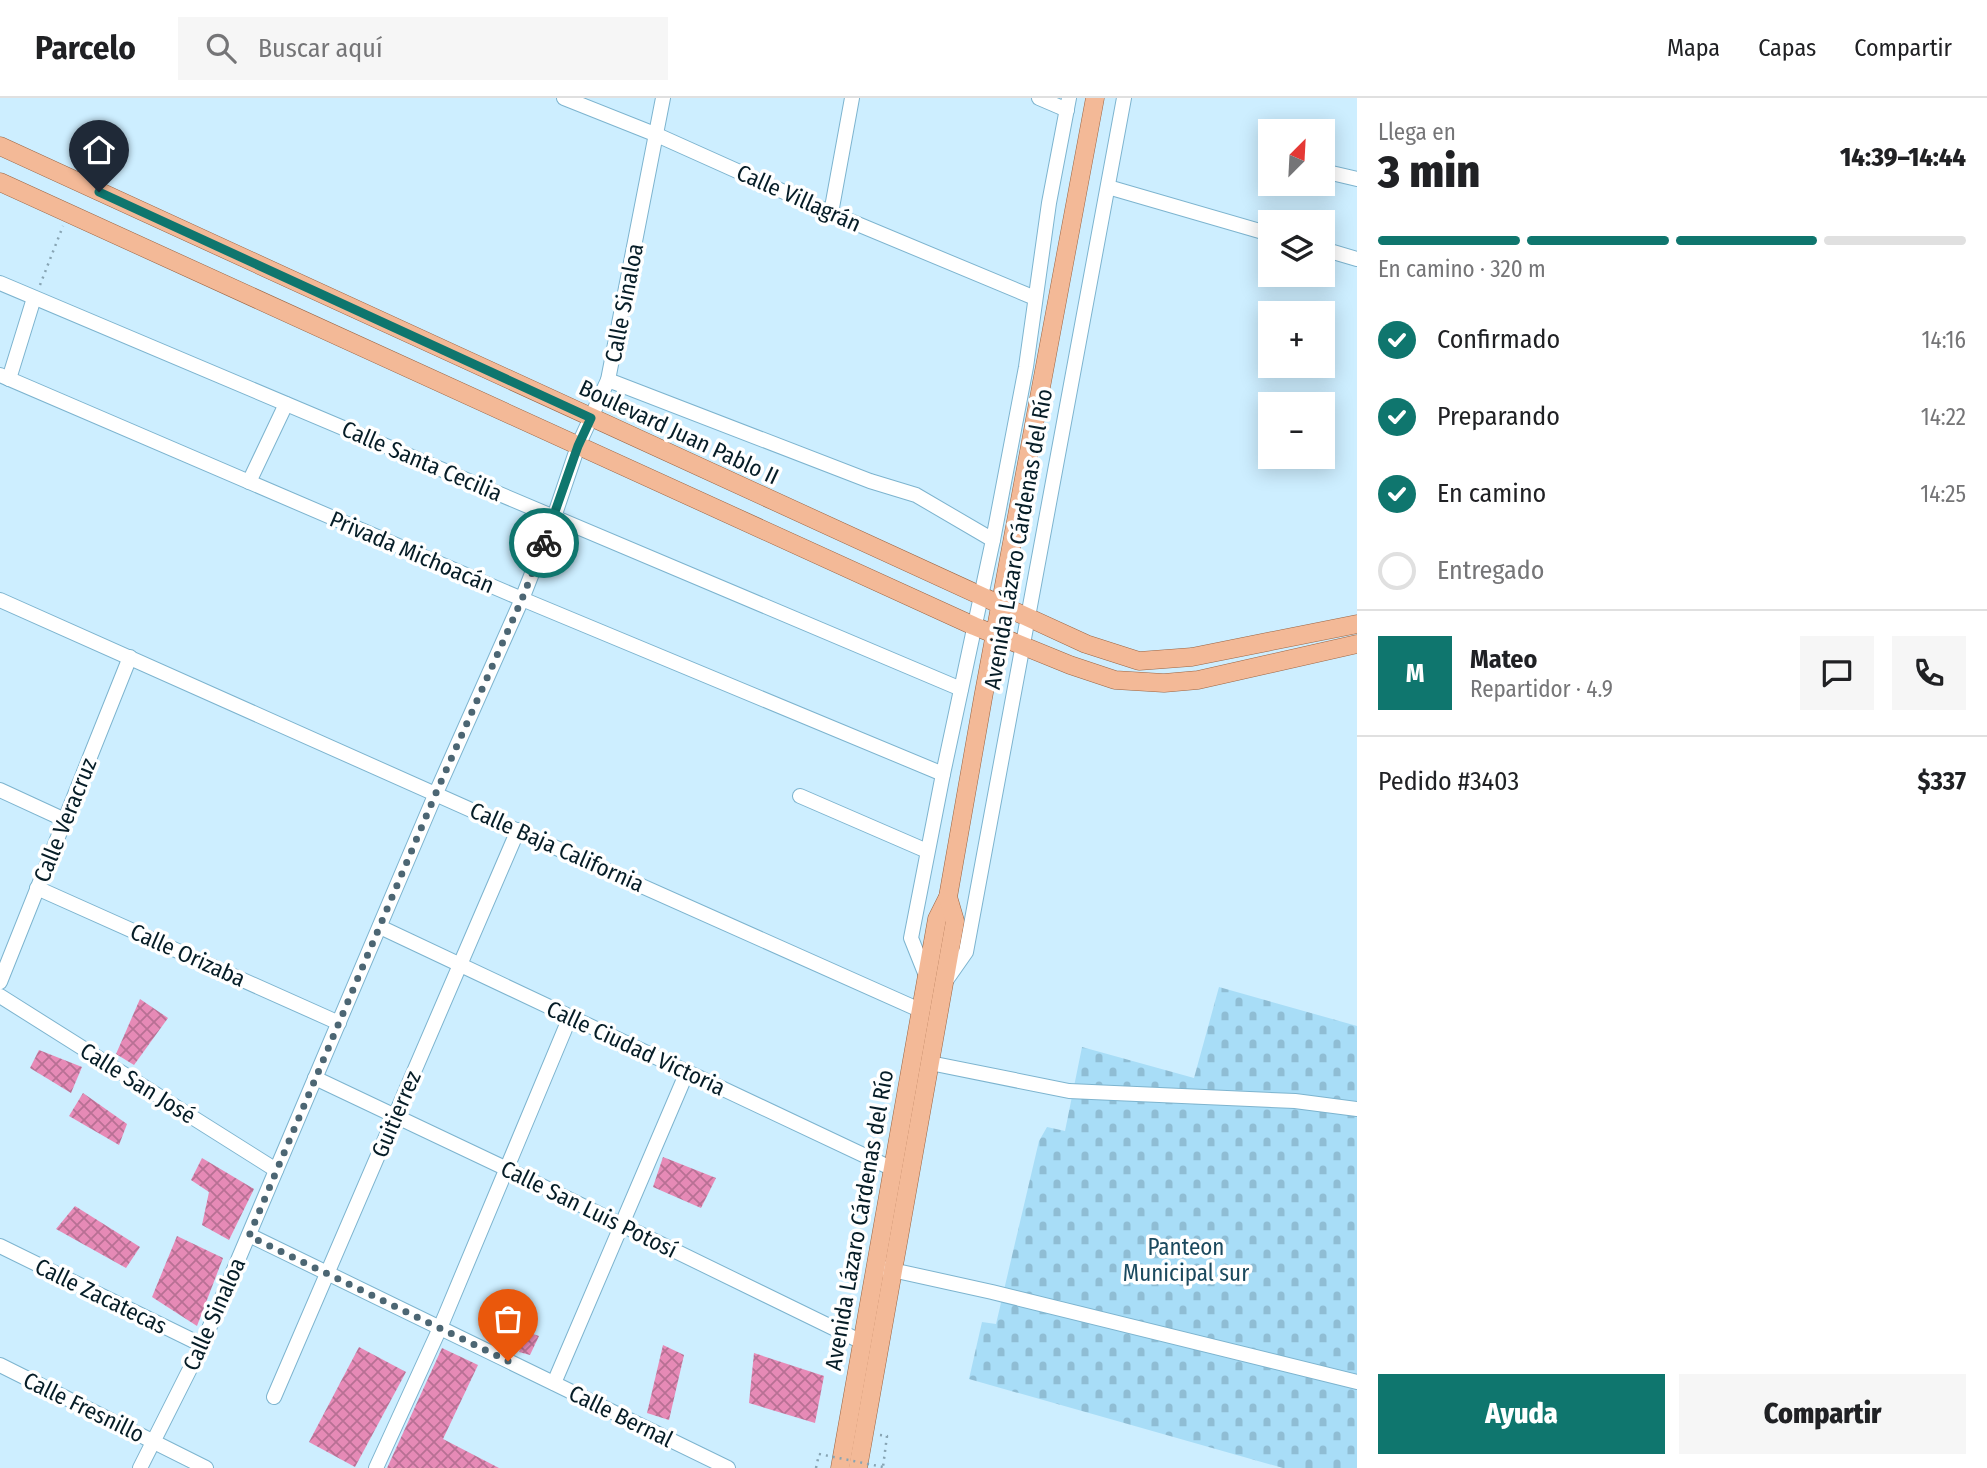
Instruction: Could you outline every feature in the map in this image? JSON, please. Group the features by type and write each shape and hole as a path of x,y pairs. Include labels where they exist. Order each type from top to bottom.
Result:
{"main road":[{"name":"Avenida Lázaro Cárdenas del Río","path":"858,1468 884,1268 893,1169 922,1011 936,981 955,921 948,897 1095,98"},
{"name":"Boulevard Juan Pablo II","path":"0,146 1086,644 1139,661 1192,657 1357,624"},
{"path":"0,182 974,626 1070,666 1115,680 1164,683 1198,680 1357,644"},
{"name":"Avenida Lázaro Cárdenas del Río","path":"840,1468 862,1342 884,1268 930,1063 936,981"}],"street":[{"name":"Calle Villagrán","path":"564,98 657,135 1035,298"},
{"name":"Calle Sinaloa","path":"140,1468 202,1345 249,1236 436,793 522,599 578,446 608,380 663,98"},
{"path":"831,212 852,98"},
{"path":"1039,98 1068,104"},
{"name":"Avenida Lázaro Cárdenas del Río","path":"1068,104 1049,204 1026,367 911,938 936,981 966,952 1124,98"},
{"path":"1335,174 1357,179"},
{"path":"1108,187 1258,231"},
{"path":"1335,253 1357,259"},
{"name":"Calle Santa Cecilia","path":"0,283 961,689"},
{"path":"4,377 34,298"},
{"name":"Privada Michoacán","path":"4,377 522,599 943,774"},
{"path":"608,380 870,481 916,495 993,540"},
{"path":"250,482 286,404"},
{"name":"Calle Baja California","path":"0,600 922,1011"},
{"name":"Calle Veracruz","path":"0,980 130,657"},
{"path":"0,790 65,820"},
{"path":"800,796 927,851"},
{"name":"Guitierrez","path":"274,1397 518,830"},
{"name":"Calle Orizaba","path":"37,888 339,1023"},
{"name":"Calle Ciudad Victoria","path":"380,927 893,1169"},
{"name":"Calle San José","path":"0,996 276,1170"},
{"path":"376,1468 440,1328 570,1017"},
{"path":"930,1063 1069,1091 1295,1101 1357,1109"},
{"path":"554,1383 687,1072"},
{"name":"Calle San Luis Potosí","path":"315,1078 862,1342"},
{"name":"Calle Bernal","path":"249,1236 728,1468"},
{"name":"Calle Zacatecas","path":"0,1246 202,1345"},
{"path":"884,1268 1357,1382"},
{"name":"Calle Fresnillo","path":"0,1365 206,1468"}],"path":[{"path":"34,298 68,213"},
{"path":"816,1468 820,1454 883,1467 887,1436"}],"green space":[{"name":"Panteon Municipal sur","path":"1219,987 1357,1026 1357,1468 1283,1468 969,1379 982,1322 996,1324 1039,1141 1047,1127 1065,1131 1082,1047 1194,1078"}],"building":[{"path":"140,999 168,1018 134,1065 116,1054"},
{"path":"39,1050 82,1067 71,1093 30,1068"},
{"path":"83,1093 127,1124 119,1145 69,1116"},
{"path":"663,1157 716,1178 701,1208 653,1187"},
{"path":"202,1158 254,1189 229,1240 202,1225 209,1192 191,1180"},
{"path":"75,1206 140,1247 126,1268 56,1229"},
{"path":"177,1236 223,1258 197,1326 152,1297"},
{"path":"527,1332 539,1336 530,1355 519,1352"},
{"path":"663,1345 684,1355 669,1420 647,1413"},
{"path":"359,1347 406,1372 355,1467 309,1442"},
{"path":"442,1348 478,1365 443,1439 499,1468 387,1468"},
{"path":"754,1353 824,1376 815,1423 749,1403"}],"way so far":[{"path":"508,1361 249,1236 544,543"}],"route":[{"path":"99,192 591,418 578,446 544,543"}]}
